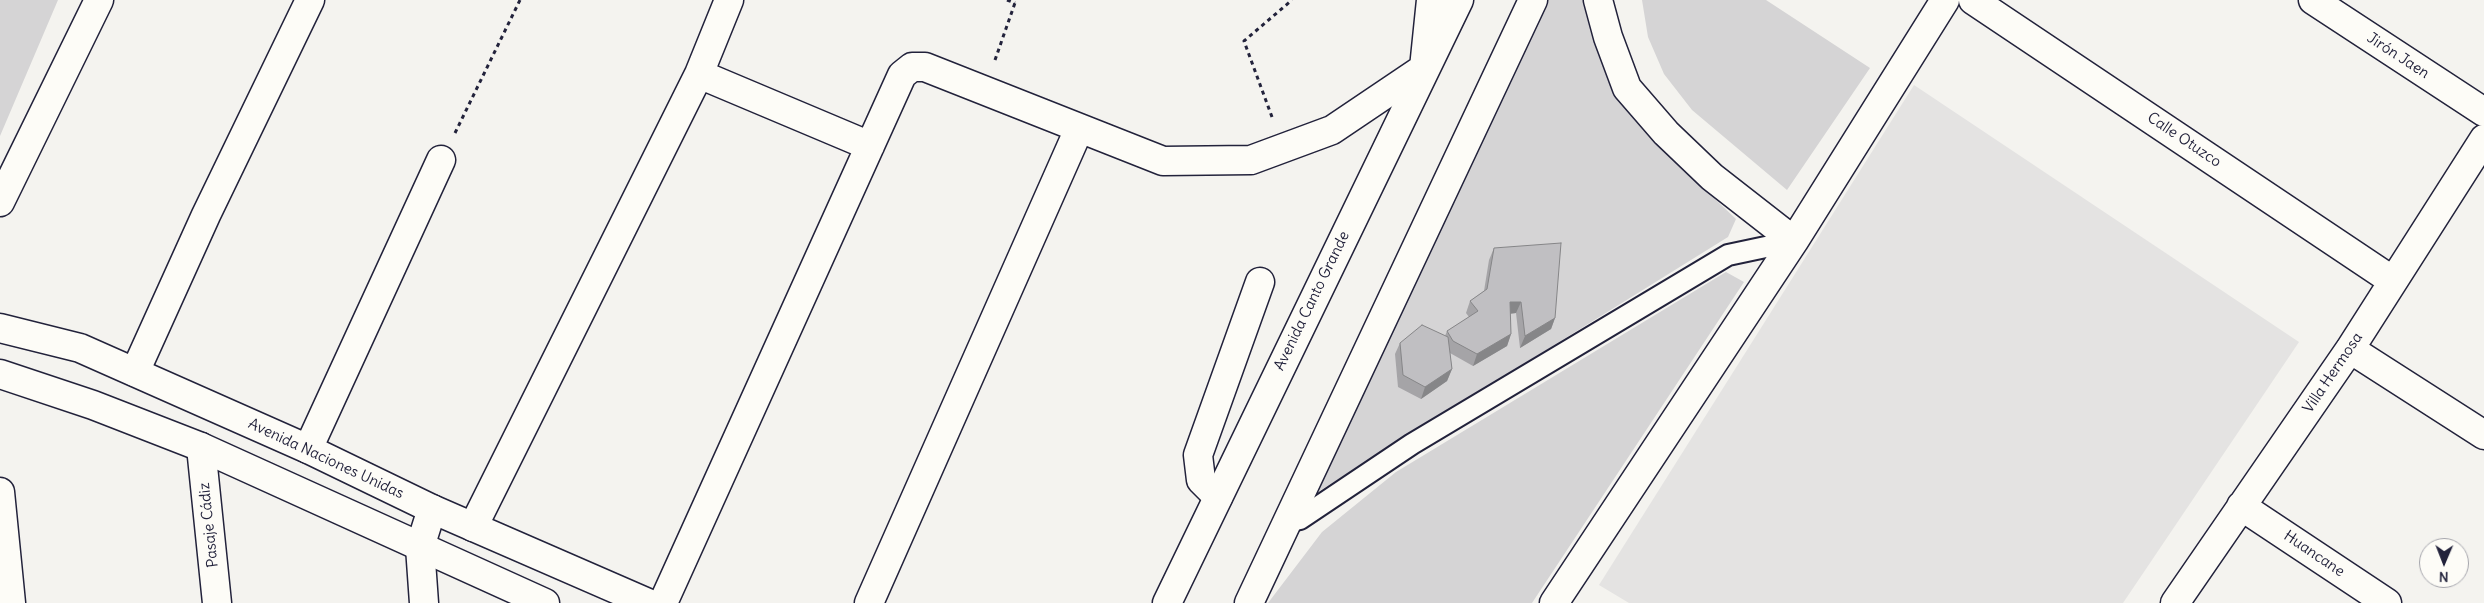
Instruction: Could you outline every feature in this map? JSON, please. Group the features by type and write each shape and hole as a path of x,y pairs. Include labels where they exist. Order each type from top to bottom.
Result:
{"street":[{"path":"0,202 99,0"},
{"path":"135,372 206,214 310,0"},
{"path":"473,527 699,74 729,0"},
{"path":"663,603 902,75 912,67 925,67 1163,161 1252,160 1332,130 1424,68 1431,0"},
{"name":"Avenida Canto Grande","path":"1167,603 1424,68 1459,0"},
{"path":"1250,603 1286,522 1533,0"},
{"path":"1598,0 1608,37 1627,88 1666,133 1712,177 1794,241"},
{"path":"1554,603 1794,241 1945,0"},
{"name":"Calle Otuzco","path":"1973,0 2012,10 2393,281"},
{"name":"Jirón Jaen","path":"2313,0 2484,112"},
{"path":"699,74 870,146"},
{"path":"869,603 1079,129"},
{"name":"Villa Hermosa","path":"2175,603 2350,349 2484,138"},
{"path":"308,449 441,160"},
{"path":"1218,497 1201,480 1198,455 1260,282"},
{"name":"Avenida Naciones Unidas","path":"0,328 80,348 308,449 432,509 648,603"},
{"path":"2350,349 2484,435"},
{"path":"0,374 93,405 201,447 545,603"},
{"name":"Pasaje Cádiz","path":"201,447 217,603"},
{"path":"0,492 11,603"},
{"name":"Huancane","path":"2241,506 2387,603"},
{"path":"424,603 420,547 432,509"}],"lane":[{"path":"1286,522 1300,520 1412,444 1728,255 1794,241"}],"path":[{"path":"441,160 520,0"},
{"path":"983,91 1016,1 1007,0"},
{"path":"1283,147 1244,41 1292,0"}],"shaded area":[{"path":"0,0 58,0 0,136"},
{"path":"1542,0 1592,0 1644,126 1681,167 1736,219 1728,237 1308,498"},
{"path":"1642,0 1766,0 1870,68 1787,190 1692,110 1664,74 1648,37"},
{"path":"1914,85 2299,342 2123,603 1629,603 1599,585"},
{"path":"1726,272 1744,282 1532,603 1268,603 1322,532 1396,472"}],"building":[{"path":"1561,243 1555,318 1525,336 1521,302 1510,302 1511,334 1477,354 1453,341 1447,331 1478,311 1470,301 1487,289 1494,248"},
{"path":"1422,325 1448,337 1452,369 1425,387 1403,375 1400,343"}]}
